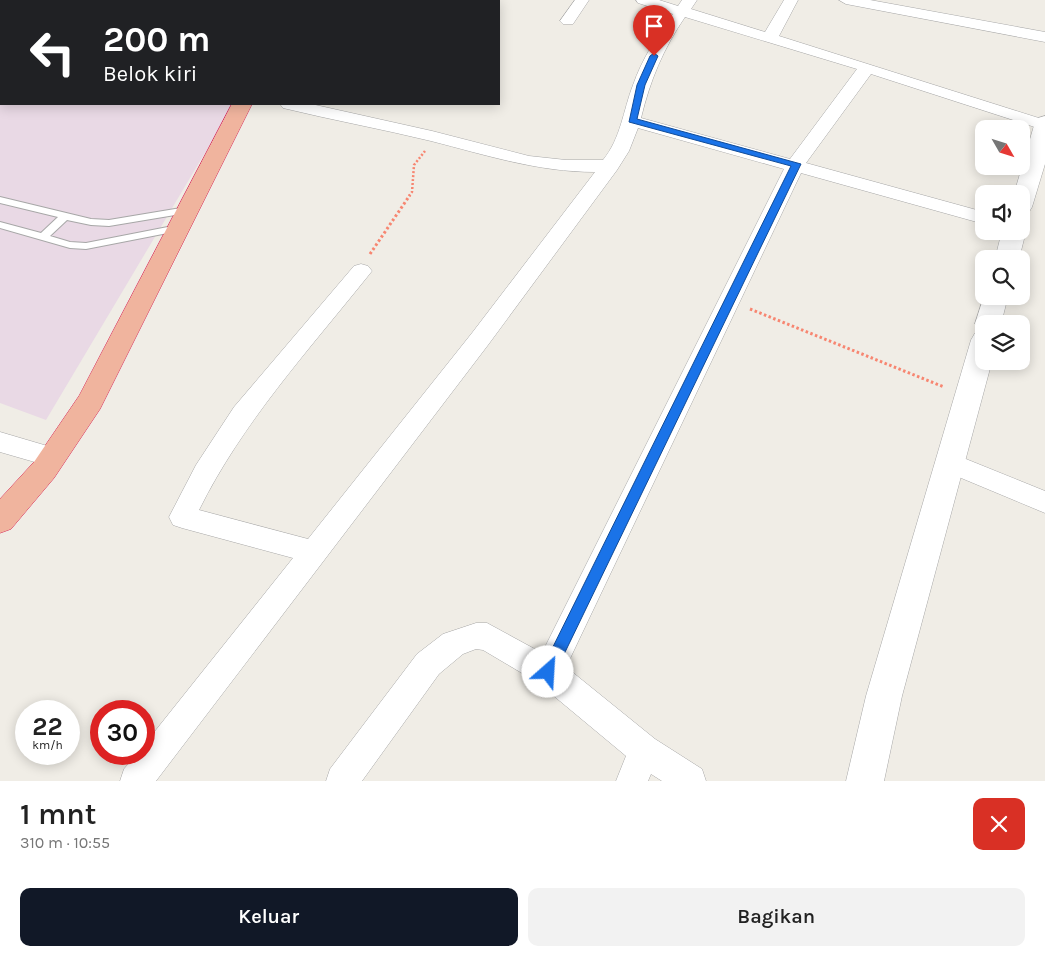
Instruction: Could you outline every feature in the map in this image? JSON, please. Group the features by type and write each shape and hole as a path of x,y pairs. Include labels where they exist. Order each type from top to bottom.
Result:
{"highway":[{"path":"0,520 52,457 90,402 241,105"}],"street":[{"path":"568,21 582,0"},
{"path":"643,0 686,6 770,37 1045,123 1042,150 1029,185"},
{"path":"770,37 791,0"},
{"path":"846,0 1045,37"},
{"path":"136,781 312,552 480,339 610,166 620,151 632,121 641,85 661,41 686,6"},
{"path":"548,672 732,301 796,164 867,67"},
{"path":"293,105 436,137 528,161 566,166 610,166"},
{"path":"632,121 796,164 975,215"},
{"path":"312,552 182,517 205,472 243,414 361,271"},
{"path":"865,781 884,696 951,463 975,370"},
{"path":"0,442 52,457"},
{"path":"951,463 1045,502"},
{"path":"342,781 428,664 453,644 476,636 487,636 548,672 644,750 690,781"},
{"path":"632,781 644,750"}],"lane":[{"path":"0,200 91,222 109,223 183,219"},
{"path":"43,237 65,216"},
{"path":"0,225 70,245 86,246 183,219"}],"path":[{"path":"361,271 376,242 412,192 414,165 436,137"},
{"path":"732,301 968,396"}],"shaded area":[{"path":"0,105 233,105 46,420 0,403"}],"route":[{"path":"548,672 732,301 796,164 632,121 641,85 654,56"}]}
